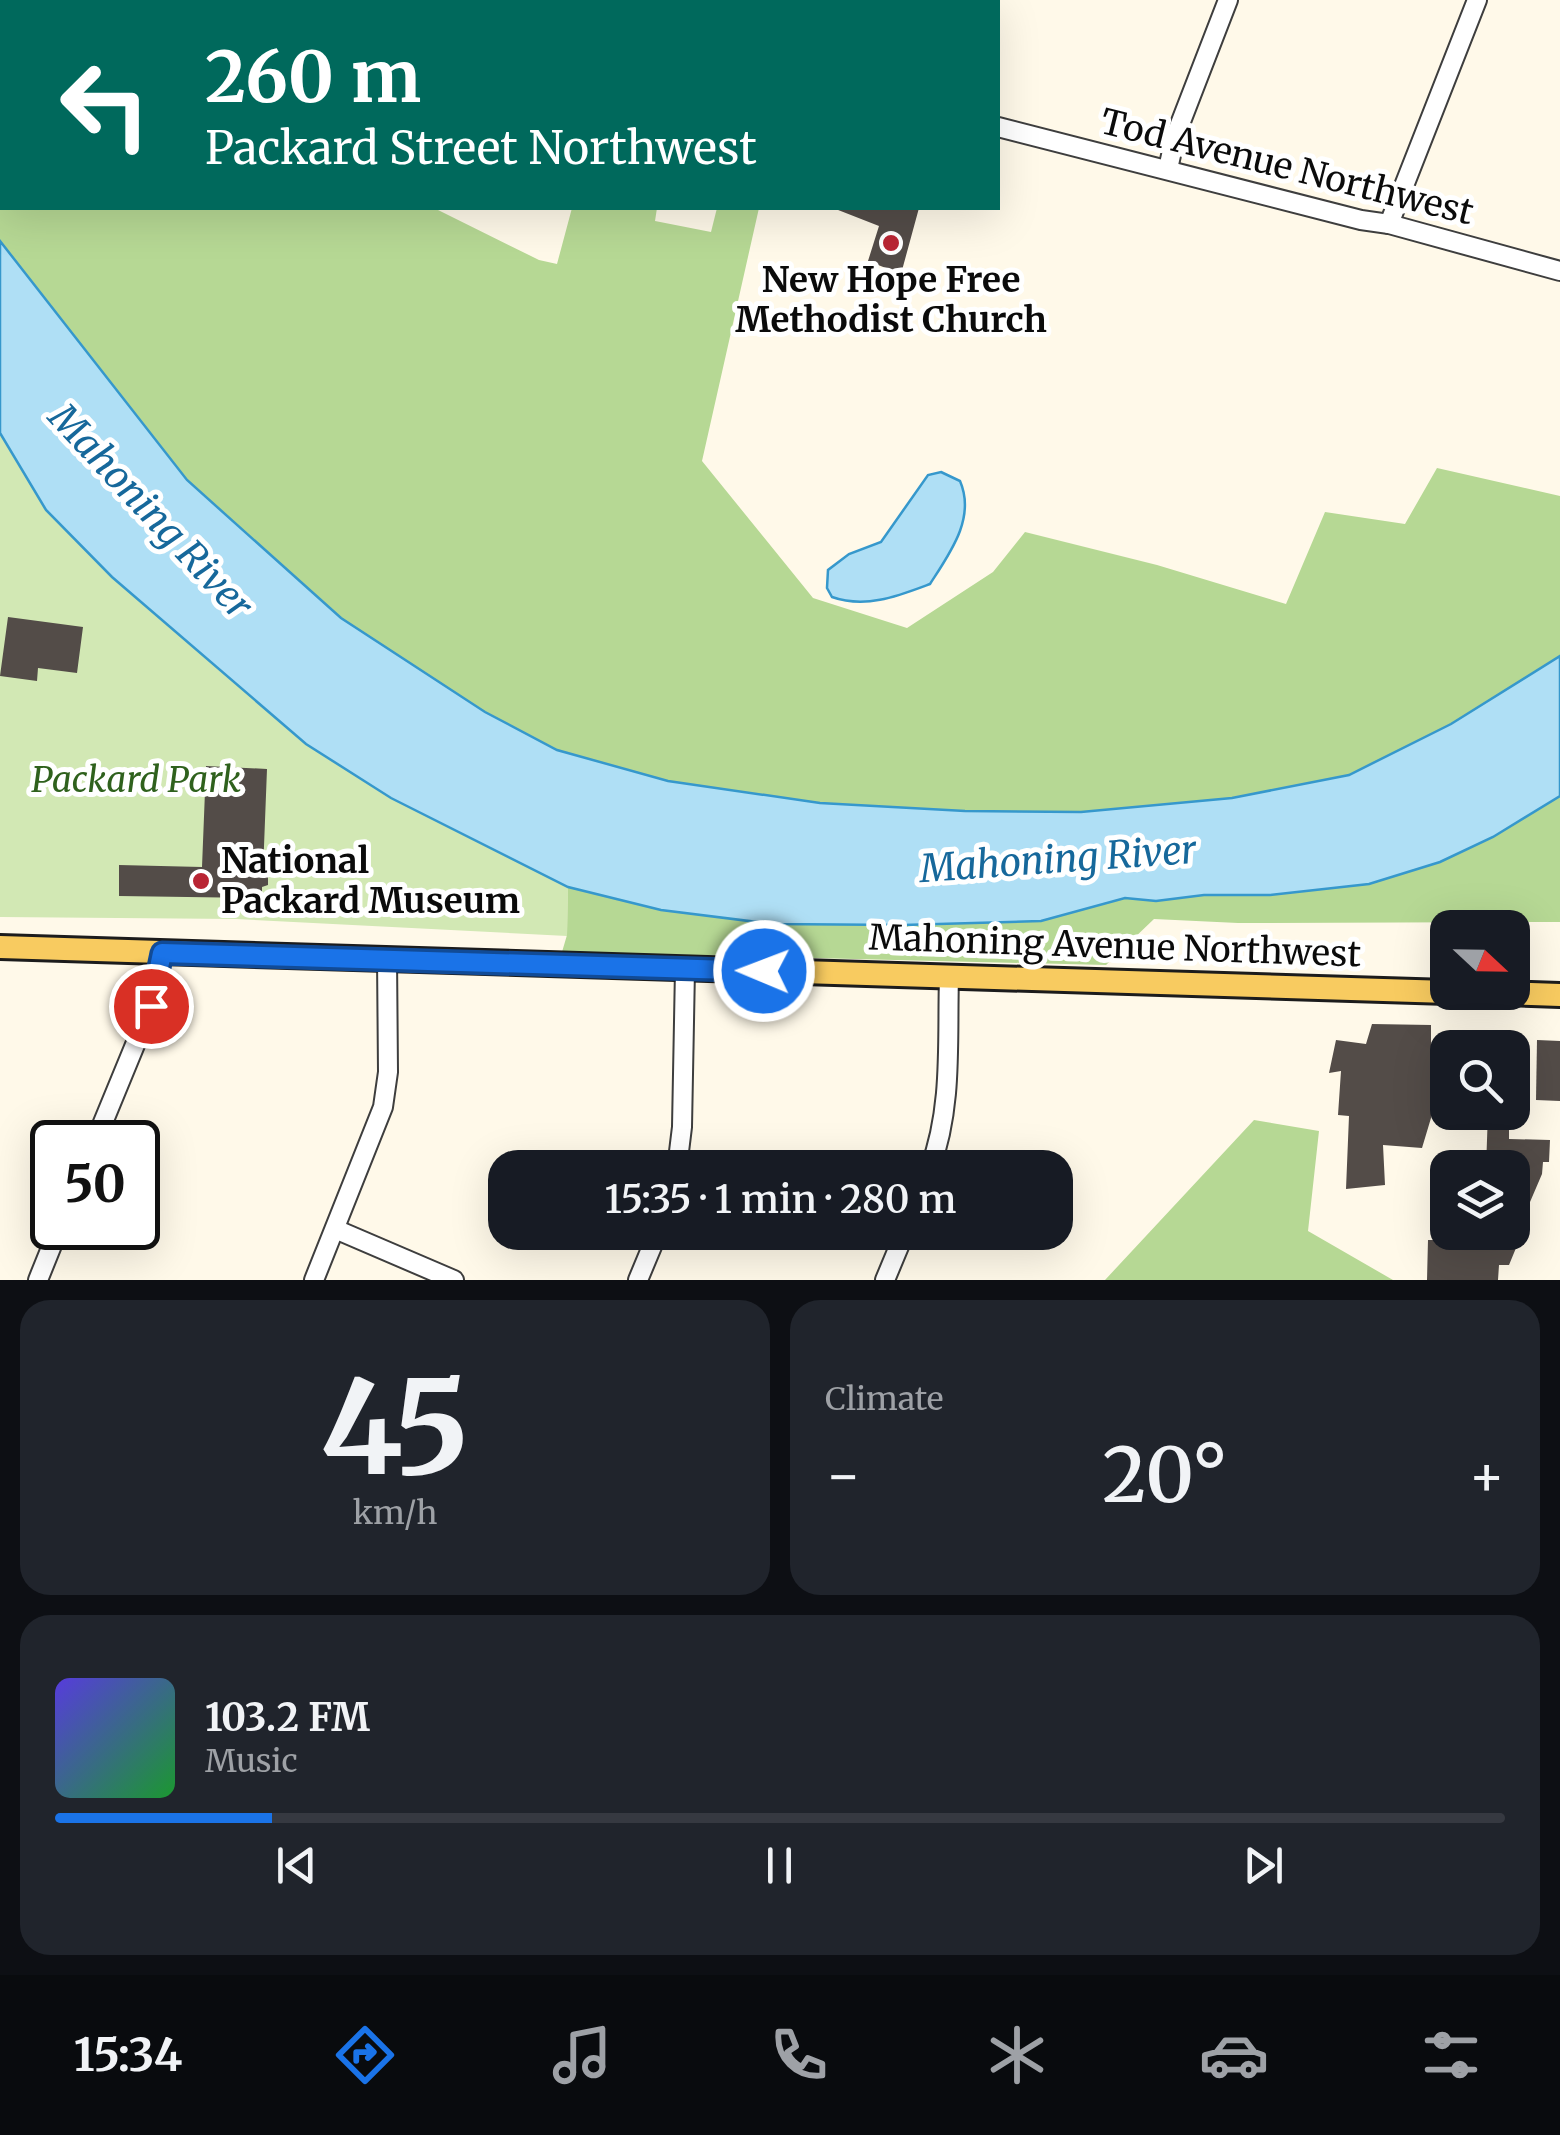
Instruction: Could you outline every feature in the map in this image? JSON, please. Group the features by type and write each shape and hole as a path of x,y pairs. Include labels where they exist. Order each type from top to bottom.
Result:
{"main road":[{"name":"Mahoning Avenue Northwest","path":"0,948 1430,991"},
{"path":"1530,994 1560,995"}],"street":[{"path":"1168,168 1174,137 1228,0"},
{"path":"1389,224 1477,0"},
{"name":"Tod Avenue Northwest","path":"1000,127 1389,224 1560,271"},
{"path":"104,1120 151,1006 162,953"},
{"path":"314,1280 383,1107 388,1072 387,958"},
{"path":"679,1150 684,969"},
{"path":"935,1150 944,1121 949,977"},
{"path":"335,1229 454,1280"},
{"path":"38,1280 51,1250"},
{"path":"638,1280 650,1250"},
{"path":"885,1280 898,1250"}],"green space":[{"path":"0,210 438,210 539,260 557,264 571,210 657,210 655,221 711,232 716,210 759,210 702,461 813,598 907,628 993,572 1025,532 1157,565 1286,604 1325,512 1405,524 1437,468 1560,496 1560,656 1451,724 1349,775 1232,798 1081,812 965,811 820,803 668,781 557,750 485,712 341,618 187,480 0,241"},
{"name":"Packard Park","path":"0,433 46,510 112,577 306,744 391,798 568,887 567,936 236,919 0,917"},
{"path":"1560,796 1560,922 1530,922 1530,910 1430,910 1430,922 1154,919 1106,965 562,952 567,935 568,887 661,910 773,924 1041,921 1125,898 1156,901 1440,862 1493,837"},
{"path":"1254,1120 1319,1131 1308,1231 1393,1280 1105,1280"}],"water":[{"name":"Mahoning River","path":"0,241 187,480 341,618 485,712 557,750 668,781 820,803 1081,812 1232,798 1349,775 1451,724 1560,656 1560,796 1493,837 1440,862 1369,884 1270,895 1204,895 1156,901 1125,898 1041,921 773,924 661,910 568,887 391,798 306,744 112,577 46,510 0,433"},
{"path":"941,472 960,481 965,508 958,535 930,584 870,601 832,597 827,588 828,570 849,554 881,542 928,475"}],"building":[{"name":"New Hope Free Methodist Church","path":"838,210 918,210 901,274 868,261 879,226"},
{"path":"8,617 83,627 77,673 38,668 37,681 0,676"},
{"path":"206,766 267,769 263,872 268,871 268,885 262,887 262,898 119,896 119,865 202,867"},
{"path":"1372,1024 1431,1025 1430,1121 1422,1148 1383,1145 1385,1185 1346,1189 1349,1116 1338,1115 1341,1071 1329,1073 1336,1040 1366,1044"},
{"path":"1537,1040 1560,1041 1560,1101 1536,1100"},
{"path":"1487,1130 1509,1130 1509,1139 1550,1140 1549,1162 1543,1162 1530,1202 1530,1150 1487,1150"},
{"path":"1428,1240 1430,1250 1515,1250 1509,1265 1499,1265 1498,1280 1427,1280"}],"place":[{"name":"New Hope Free Methodist Church","path":"891,243"},
{"name":"National Packard Museum","path":"201,881"}],"route":[{"path":"151,1006 162,953 764,971"}]}
